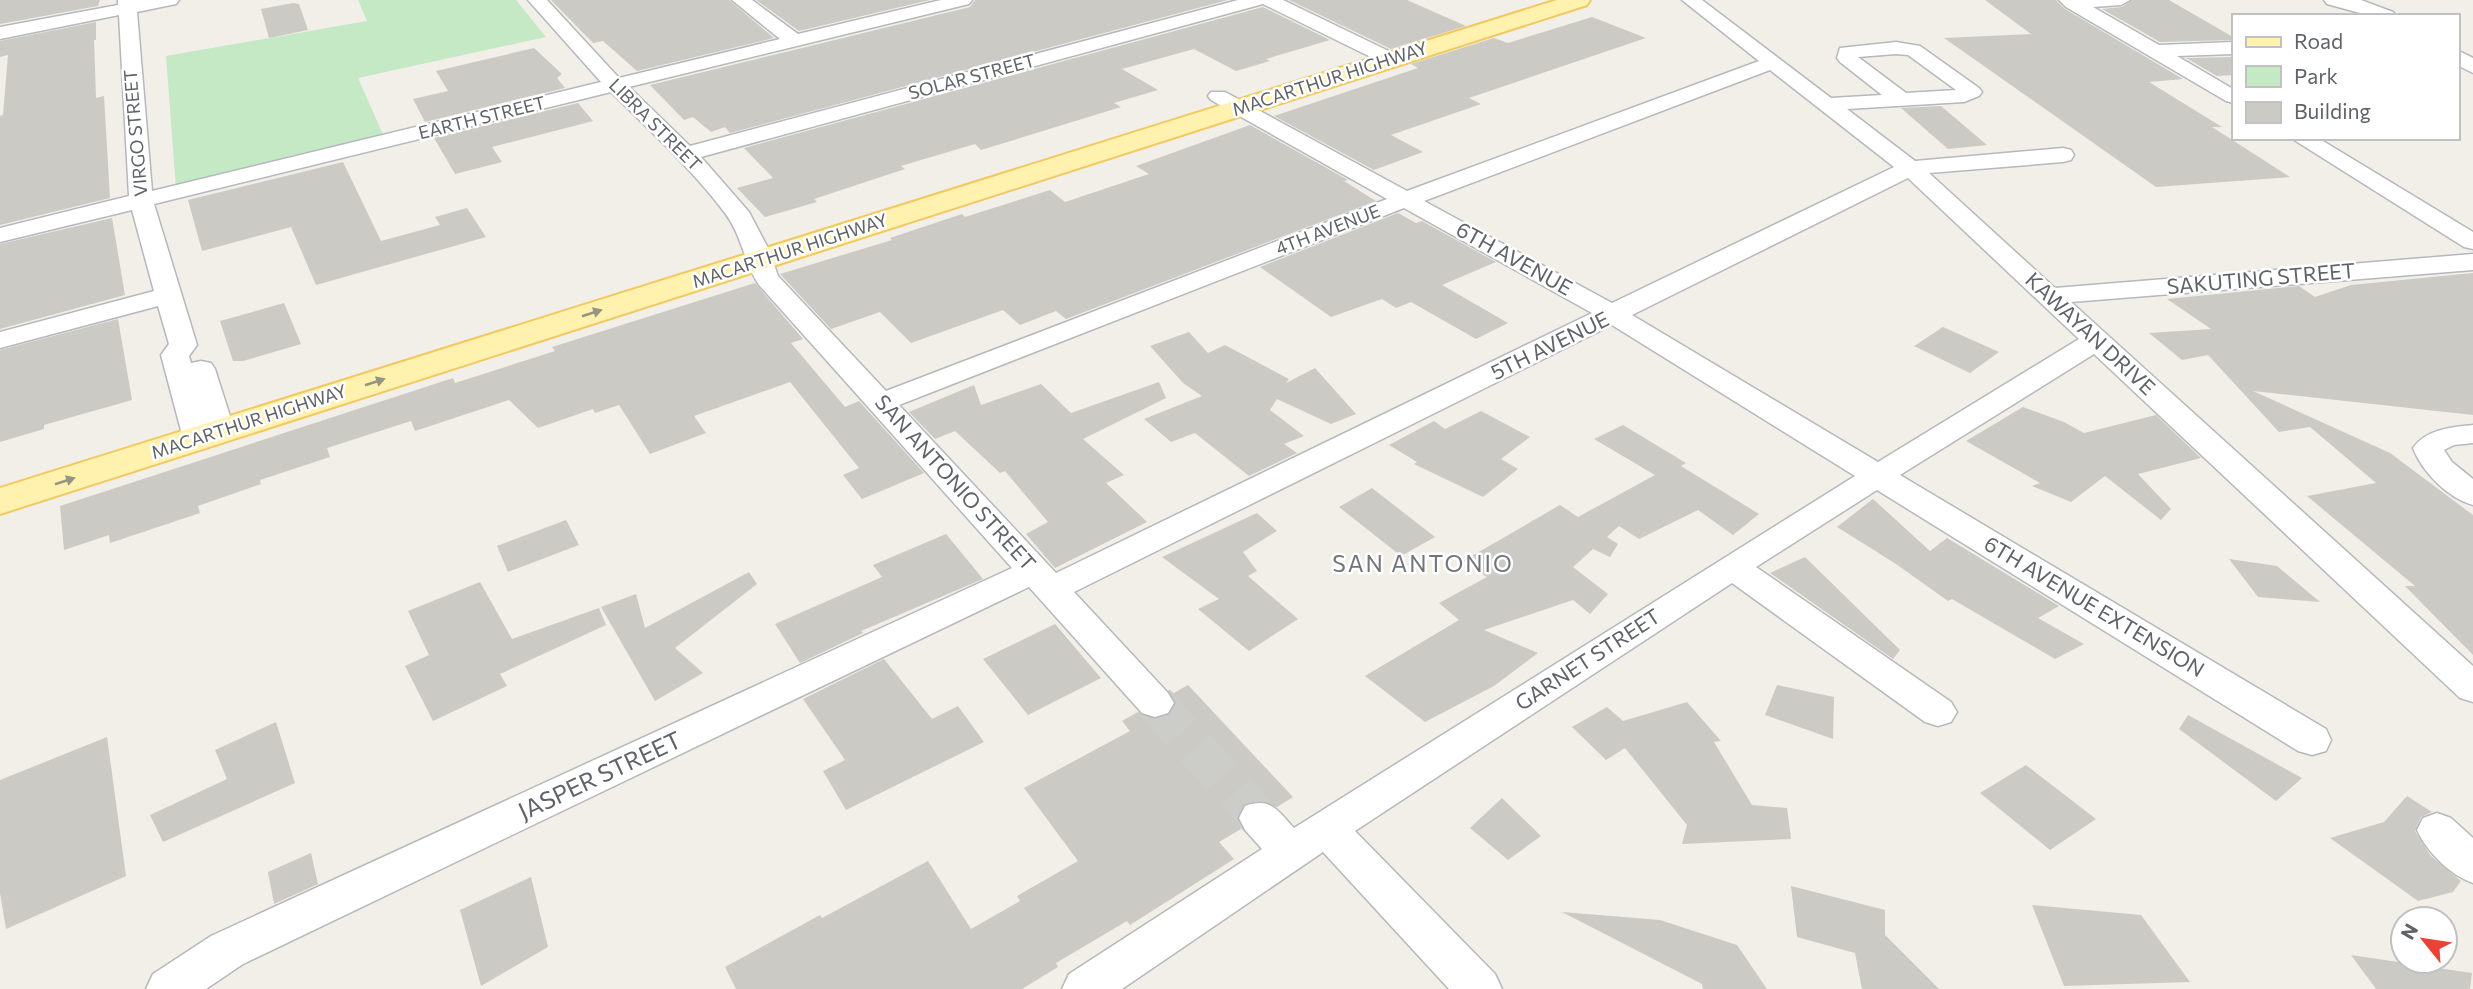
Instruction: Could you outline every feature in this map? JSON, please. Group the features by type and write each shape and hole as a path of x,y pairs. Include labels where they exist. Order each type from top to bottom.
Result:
{"main road":[{"name":"MACARTHUR HIGHWAY","path":"1382,54 1528,0"},
{"name":"MACARTHUR HIGHWAY","path":"0,501 206,423 1382,54 1579,0"},
{"name":"MACARTHUR HIGHWAY","path":"0,474 206,423"}],"street":[{"path":"0,33 126,4 170,0"},
{"name":"LIBRA STREET","path":"537,0 615,85 686,154 737,212 756,250"},
{"path":"741,0 795,41"},
{"name":"EARTH STREET","path":"0,235 795,41 930,3 963,0"},
{"name":"SOLAR STREET","path":"686,154 1258,0"},
{"path":"1269,0 1382,54"},
{"name":"KAWAYAN DRIVE","path":"1691,0 1910,168 2473,688"},
{"path":"2070,1 2121,0"},
{"path":"2333,0 2364,6 2382,14"},
{"path":"2070,1 2232,96"},
{"name":"VIRGO STREET","path":"126,4 141,201 183,345 175,355 206,423"},
{"path":"1830,104 1964,96 1972,92 1913,50 1896,48 1847,51 1847,58 1900,99"},
{"path":"2158,51 2232,48"},
{"name":"4TH AVENUE","path":"882,402 1407,199 1775,62"},
{"name":"6TH AVENUE","path":"1228,102 1614,315 1877,474"},
{"path":"2305,140 2473,242"},
{"name":"5TH AVENUE","path":"1044,580 1614,315 1910,168 2063,155"},
{"name":"SAN ANTONIO STREET","path":"756,250 768,280 1156,703"},
{"name":"SAKUTING STREET","path":"2049,296 2473,261"},
{"path":"0,340 168,295"},
{"name":"GARNET STREET","path":"1085,989 1289,851 1877,474 2097,340"},
{"path":"2473,434 2446,437 2428,448 2431,458 2473,495"},
{"name":"6TH AVENUE EXTENSION","path":"1877,474 2312,740"},
{"path":"1733,567 1938,712"},
{"name":"JASPER STREET","path":"169,989 227,950 1044,580"},
{"path":"1259,818 1289,851"},
{"path":"1327,829 1479,989"},
{"path":"2437,830 2473,865"}],"green space":[{"path":"358,0 516,0 546,37 358,78 385,139 176,188 166,56 367,21"}],"building":[{"path":"0,0 100,0 98,6 0,24"},
{"path":"551,0 729,0 774,38 637,71 603,41 593,43"},
{"path":"756,0 930,0 799,31"},
{"path":"975,0 1228,0 730,133 725,127 711,132 693,117 684,120 650,85 970,7"},
{"path":"1289,0 1407,0 1466,26 1391,49"},
{"path":"1985,0 2056,0 2065,9 2183,79 2149,82 2222,127 2212,127 2290,177 2156,187 1944,38 2031,34"},
{"path":"2132,0 2169,0 2232,36 2232,40 2160,42 2102,9 2122,7"},
{"path":"299,4 308,30 269,38 261,9"},
{"path":"1263,7 1330,40 1236,71 1194,49 1122,69 1158,90 1114,103 1121,107 981,150 975,144 901,166 905,169 814,199 817,202 765,217 737,188 773,178 744,148"},
{"path":"1592,17 1646,38 1469,98 1481,104 1391,135 1423,152 1374,170 1274,116 1418,68 1411,64 1494,38 1508,43"},
{"path":"96,22 96,98 104,96 110,198 0,225 0,116 3,115 8,55 0,57 0,41"},
{"path":"534,48 562,74 557,78 565,88 425,122 413,99 448,91 436,71"},
{"path":"2232,57 2232,75 2217,76 2186,58"},
{"path":"578,103 593,121 492,147 502,162 455,174 434,138"},
{"path":"1941,106 1987,145 1948,149 1901,108"},
{"path":"1250,125 1348,180 1344,181 1376,201 1066,319 1056,311 1020,325 1003,310 911,343 880,312 831,329 780,274 892,240 890,238 962,214 965,217 1050,190 1065,202 1149,174 1136,166"},
{"path":"343,162 381,241 440,225 435,217 467,208 486,237 316,285 291,227 202,251 188,200"},
{"path":"1398,213 1416,223 1422,221 1496,262 1442,285 1508,323 1476,339 1411,302 1396,308 1382,299 1331,317 1260,267"},
{"path":"112,218 125,295 0,329 0,244"},
{"path":"2473,273 2473,415 2253,391 2390,453 2473,515 2473,655 2405,586 2415,586 2307,496 2376,483 2310,427 2279,432 2208,355 2182,360 2149,333 2211,329 2167,299 2299,286 2315,297 2351,285"},
{"path":"755,283 803,339 791,343 845,407 859,401 924,473 862,499 843,475 859,468 790,382 694,416 706,433 650,454 619,405 595,413 593,409 538,428 509,400 415,431 411,421 327,448 330,457 260,480 261,484 198,506 200,513 110,543 109,535 64,550 60,506 453,378 455,383 555,351 552,347"},
{"path":"284,303 301,344 243,361 233,361 220,321"},
{"path":"118,319 132,400 44,425 44,429 0,442 0,350"},
{"path":"1943,327 1999,352 1970,373 1914,346"},
{"path":"1189,332 1208,353 1225,345 1289,379 1286,383 1315,368 1356,414 1331,424 1277,399 1270,410 1304,436 1284,444 1297,453 1249,476 1195,433 1171,442 1144,419 1202,396 1183,383 1150,346"},
{"path":"1159,382 1166,398 1083,439 1124,475 1106,483 1147,522 1055,568 1026,534 1048,522 1005,471 1000,473 955,431 935,439 909,412 974,385 981,405 1041,384 1071,413"},
{"path":"2023,407 2064,422 2084,433 2156,415 2201,458 2138,474 2171,509 2161,520 2105,476 2071,502 2032,486 2040,483 1966,441"},
{"path":"1481,411 1530,437 1501,459 1518,469 1483,497 1414,464 1417,462 1389,445 1434,421 1445,429"},
{"path":"1623,425 1686,463 1681,466 1759,514 1733,535 1698,510 1639,539 1619,526 1607,537 1618,544 1610,557 1593,549 1573,567 1608,594 1590,614 1573,600 1484,630 1538,653 1494,686 1425,722 1365,676 1459,620 1439,603 1487,577 1463,561 1560,505 1578,517 1655,475 1594,439"},
{"path":"1372,488 1435,537 1401,556 1339,507"},
{"path":"1873,499 1930,551 1947,538 2059,606 2038,618 2084,644 2055,659 1952,599 1948,601 1837,527"},
{"path":"1257,513 1277,531 1243,552 1257,571 1248,576 1298,619 1249,651 1198,609 1219,599 1162,557"},
{"path":"566,520 579,545 508,572 497,546"},
{"path":"946,534 983,579 861,631 863,633 800,663 775,624 882,577 873,565"},
{"path":"1805,557 1900,650 1893,659 1770,573"},
{"path":"2229,559 2277,566 2320,602 2258,597"},
{"path":"749,572 757,584 675,648 703,673 655,701 601,607 636,594 645,628"},
{"path":"480,582 512,639 599,608 606,625 500,674 507,686 433,721 405,666 429,655 408,611"},
{"path":"1055,624 1101,678 1028,715 983,659"},
{"path":"884,659 932,719 958,706 984,742 846,810 823,771 845,760 803,699"},
{"path":"1188,685 1293,797 1277,807 1262,801 1243,805 1237,817 1241,829 1219,842 1234,859 1130,925 1127,921 1056,963 1058,967 1022,989 736,989 725,967 820,915 822,918 928,861 971,929 1020,901 1017,896 1078,861 1024,788 1130,731 1122,721 1138,712 1154,720 1169,716 1176,704 1172,694"},
{"path":"1777,685 1834,697 1833,739 1765,715"},
{"path":"1687,702 1721,741 1714,742 1752,805 1787,808 1791,839 1682,844 1687,825 1625,748 1606,760 1572,727 1607,707 1623,721"},
{"path":"2188,715 2302,778 2276,801 2179,729"},
{"path":"276,722 295,783 163,842 150,815 227,779 215,750"},
{"path":"107,737 126,876 6,929 0,893 0,780"},
{"path":"2026,765 2096,819 2050,850 1980,793"},
{"path":"2407,796 2432,812 2421,817 2415,831 2431,856 2461,881 2453,892 2418,901 2330,838 2384,822"},
{"path":"1502,798 1541,836 1508,860 1470,828"},
{"path":"311,853 318,884 274,904 268,872"},
{"path":"531,877 548,947 481,986 460,910"},
{"path":"1791,886 1885,910 1885,935 1939,989 1862,989 1855,953 1797,937"},
{"path":"2032,905 2141,915 2190,982 2064,986"},
{"path":"1562,912 1660,920 1737,945 1767,989 1703,989 1702,984"},
{"path":"2351,955 2389,961 2389,975 2459,975 2459,971 2472,973 2470,989 2376,989"}],"tunnel":[{"path":"1155,703 1259,818"}],"district":[{"name":"SAN ANTONIO","path":"1423,564"}]}
